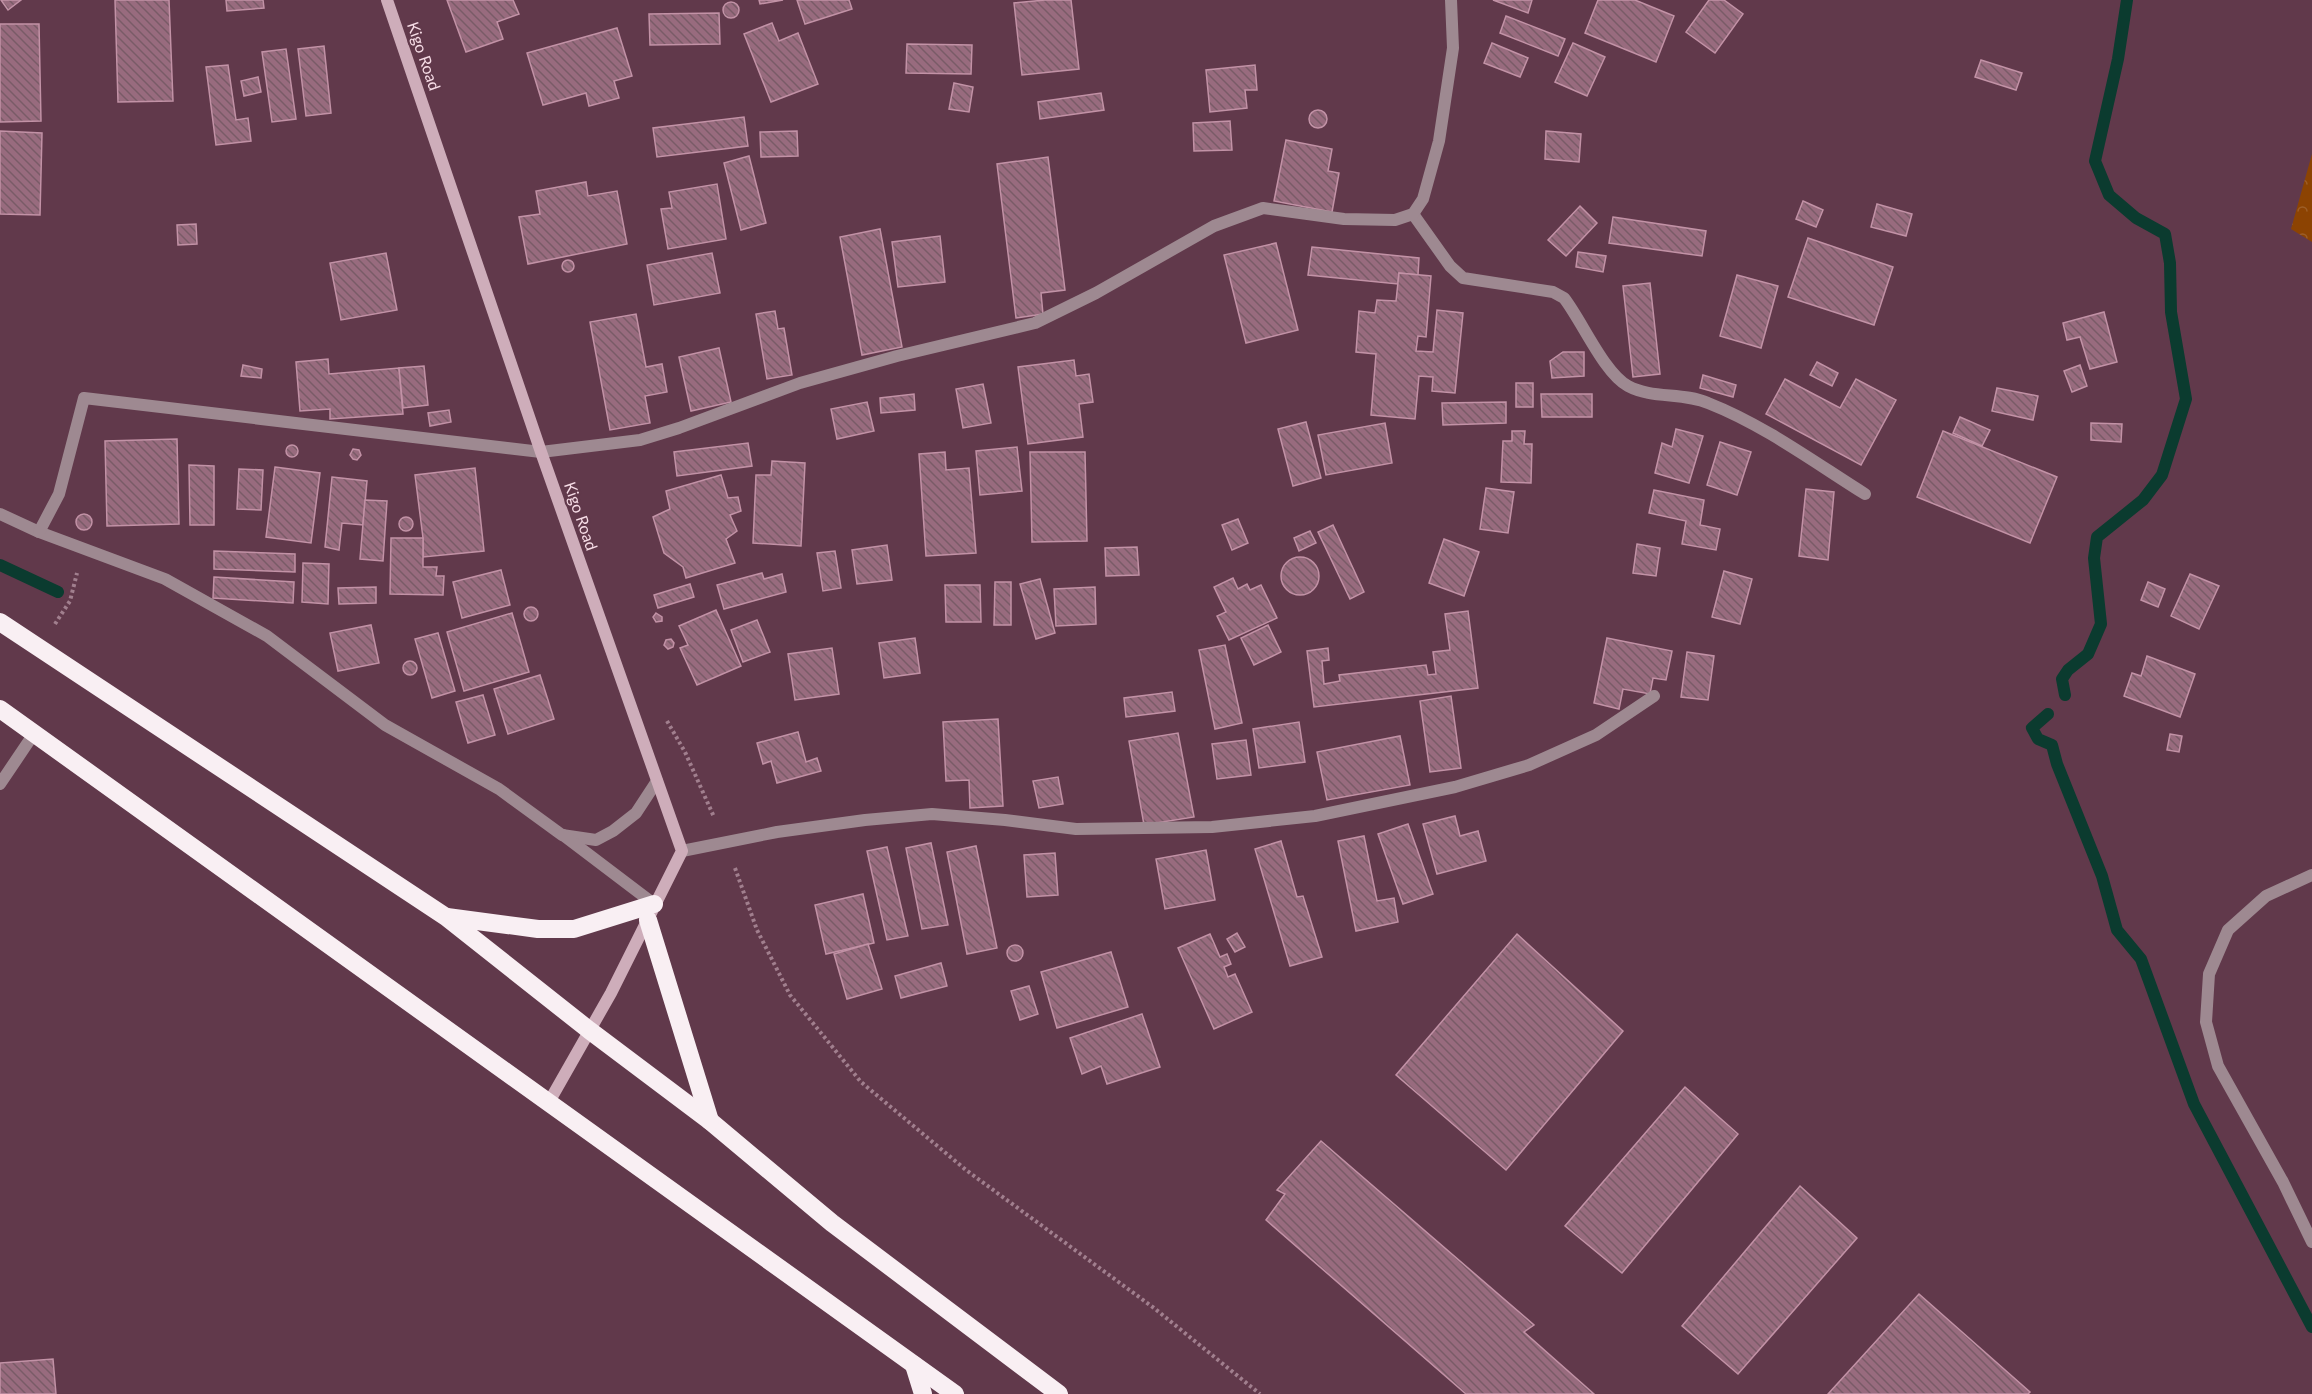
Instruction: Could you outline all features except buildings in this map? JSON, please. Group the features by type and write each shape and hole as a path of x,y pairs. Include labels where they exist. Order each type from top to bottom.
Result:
{"highway":[{"path":"0,622 446,917 589,1030 710,1121 832,1223 1059,1394"},
{"path":"0,709 954,1394"},
{"path":"446,917 538,928 574,929 651,912 710,1121"},
{"path":"914,1365 923,1394"}],"street":[{"name":"Kigo Road","path":"387,0 541,452 682,851"},
{"path":"39,532 59,494 84,398 541,452 640,440 800,384 897,356 1035,323 1096,292 1214,226 1263,208 1344,219 1395,220 1413,214 1423,199 1439,141 1453,48 1451,0"},
{"path":"1413,214 1450,266 1463,278 1553,292 1564,298 1613,373 1628,386 1652,394 1706,401 1753,424 1865,494"},
{"path":"0,514 39,532 165,579 267,636 385,724 500,789 562,835 651,912"},
{"path":"549,1102 682,851 777,832 932,814 1005,820 1076,830 1212,828 1315,816 1445,789 1529,765 1596,735 1654,696"},
{"path":"0,784 35,732"},
{"path":"562,835 596,840 613,831 636,813 657,781"},
{"path":"2312,875 2266,896 2228,930 2209,974 2206,1022 2218,1066 2283,1182 2312,1242"}],"path":[{"path":"661,711 685,752 725,842 757,930 790,995 861,1082 966,1170 1154,1308 1260,1394"}],"green space":[{"path":"2312,154 2312,242 2291,229"}],"waterway":[{"path":"2065,695 2062,679 2068,670 2088,654 2101,624 2094,558 2097,537 2143,500 2162,475 2186,399 2171,312 2170,263 2165,234 2136,218 2109,195 2095,161 2118,59 2127,0"},
{"path":"0,565 58,592"},
{"path":"2048,714 2032,728 2038,739 2052,745 2057,764 2102,876 2117,930 2141,959 2194,1104 2312,1327"}]}
